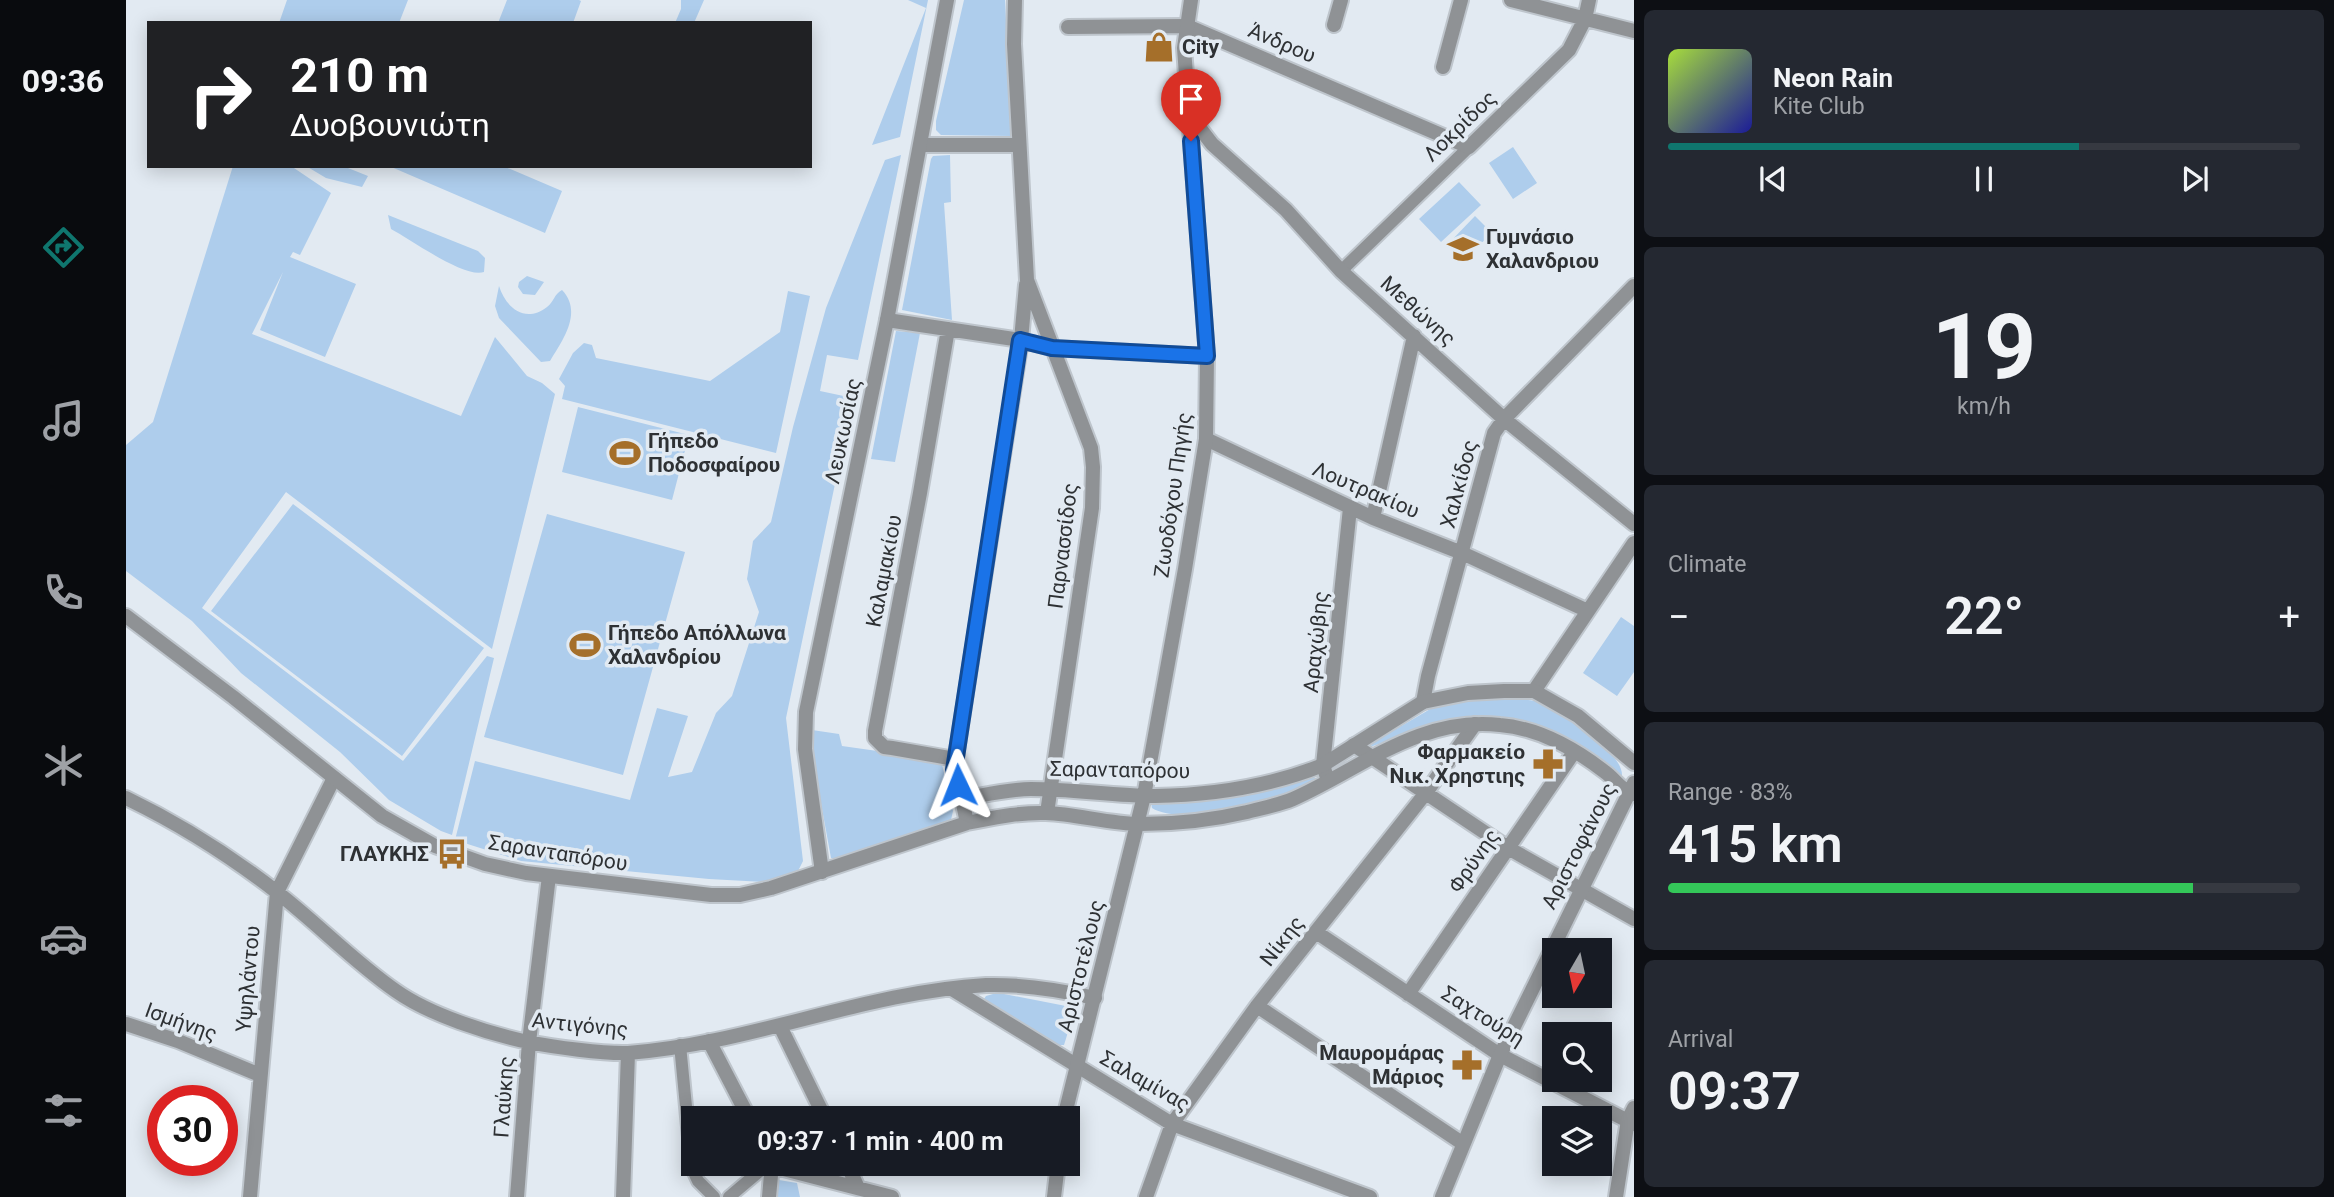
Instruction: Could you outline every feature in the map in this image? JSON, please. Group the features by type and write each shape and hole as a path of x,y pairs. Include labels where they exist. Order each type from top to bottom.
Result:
{"street":[{"name":"Λευκωσίας","path":"822,872 805,749 806,712 887,320 947,0"},
{"name":"Παρνασσίδος","path":"1015,0 1014,44 1027,280 1091,448 1093,467 1092,508 1047,813"},
{"name":"Ζωοδόχου Πηγής","path":"1138,824 1206,439 1207,356 1184,48 1191,0"},
{"path":"1334,25 1341,0"},
{"path":"1443,67 1461,0"},
{"path":"1511,0 1634,31"},
{"name":"Λοκρίδος","path":"1341,271 1569,50 1585,19 1588,0"},
{"name":"Άνδρου","path":"1068,27 1187,26 1469,147"},
{"name":"Μεθώνης","path":"1189,114 1212,145 1286,211 1341,271 1504,419 1630,514"},
{"path":"921,145 1019,145"},
{"path":"967,823 954,770 1027,280"},
{"name":"Χαλκίδος","path":"1423,702 1494,433 1504,419 1634,286"},
{"path":"887,320 1020,340 1052,348 1207,356"},
{"name":"Καλαμακίου","path":"947,329 875,738 884,747 956,759"},
{"path":"1373,518 1414,336"},
{"name":"Λουτρακίου","path":"1206,439 1350,508 1462,552 1588,611"},
{"name":"Αραχώβης","path":"1328,781 1323,765 1350,508"},
{"path":"1634,543 1534,691 1578,716 1634,762"},
{"name":"Σαρανταπόρου","path":"126,616 382,816 435,846 485,864 549,876 712,895 740,895 771,888 967,823 1002,816 1047,813 1138,824 1202,819 1245,812 1290,800 1370,757 1440,729 1475,724 1500,724 1546,734 1632,790"},
{"name":"Σαρανταπόρου","path":"962,799 1002,792 1050,790 1144,796 1213,792 1323,765 1423,702 1468,693 1534,691"},
{"name":"Νίκης","path":"1146,1197 1172,1124 1257,1006 1425,794 1475,724"},
{"path":"1354,745 1508,848 1634,919"},
{"name":"Φρύνης","path":"1408,994 1574,752"},
{"name":"Υψηλάντου","path":"250,1197 277,892 334,778"},
{"name":"Αριστοφάνους","path":"1442,1197 1500,1055 1580,888 1632,790"},
{"name":"Αντιγόνης","path":"126,798 167,818 277,892 397,991 452,1019 529,1042 628,1053 709,1041 891,998 986,985 1022,986 1095,998"},
{"name":"Αριστοτέλους","path":"1068,1106 1138,824"},
{"name":"Γλαύκης","path":"517,1197 529,1042 549,876"},
{"name":"Σαχτούρη","path":"1316,932 1500,1055 1632,1118"},
{"name":"Σαλαμίνας","path":"951,989 1172,1124 1370,1197"},
{"path":"1257,1006 1462,1143"},
{"name":"Ισμήνης","path":"126,1024 177,1041 260,1075"},
{"path":"780,1026 819,1106"},
{"path":"709,1041 743,1106"},
{"path":"680,1045 692,1168 698,1181 714,1197"},
{"path":"622,1197 628,1053"},
{"path":"1616,1197 1632,1118"},
{"path":"729,1197 757,1176"},
{"path":"769,1197 770,1176"},
{"path":"813,1176 892,1197"},
{"path":"852,1176 858,1188"},
{"path":"1054,1197 1057,1176"}],"shaded area":[{"path":"287,0 408,0 400,21 280,21"},
{"path":"507,0 581,1 574,21 499,21"},
{"path":"681,0 704,0 695,21 676,21 681,9"},
{"path":"908,0 928,0 900,137 872,145 926,8"},
{"path":"964,0 1005,0 1012,136 941,135 936,130"},
{"path":"1513,147 1537,183 1513,199 1489,163"},
{"path":"901,155 858,360 827,355 820,391 853,398 786,718 803,861 798,871 764,882 709,879 521,861 455,840 475,761 630,800 657,708 688,716 668,777 692,772 716,713 732,696 759,612 747,579 753,541 771,522 793,427 826,308 885,160"},
{"path":"950,155 951,202 944,203 952,320 902,310 931,159 933,156"},
{"path":"232,168 294,168 331,193 300,255 293,252 290,257 356,284 325,357 260,330 283,272 252,334 461,416 495,337 527,376 542,383 555,394 492,649 286,492 202,608 403,761 487,656 494,658 452,835 389,800 340,752 241,673 192,621 126,571 126,445 153,422"},
{"path":"309,168 348,168 368,176 362,187 326,178"},
{"path":"394,168 508,168 562,191 545,233"},
{"path":"1459,182 1481,205 1441,242 1419,219"},
{"path":"388,215 478,251 485,258 484,272 464,270 424,249 391,229"},
{"path":"1475,216 1492,233 1465,259 1449,243"},
{"path":"527,276 544,282 535,295 523,294 518,287 519,282"},
{"path":"499,286 511,307 524,314 539,312 547,307 562,290 571,307 571,317 550,361 541,362 499,318 495,306"},
{"path":"788,291 810,296 776,453 562,399 565,386 559,379 573,353 584,343 592,345 596,358 710,381 780,332"},
{"path":"896,331 920,333 895,462 871,459"},
{"name":"Γήπεδο Ποδοσφαίρου","path":"578,407 689,435 672,500 562,472"},
{"path":"293,504 484,648 402,756 211,611"},
{"name":"Γήπεδο Απόλλωνα Χαλανδρίου","path":"547,514 685,552 623,775 484,737"},
{"path":"1621,617 1634,626 1634,672 1617,696 1583,673"},
{"path":"1516,699 1540,702 1576,722 1613,756 1620,766 1622,776 1546,728 1521,722 1440,723 1370,747 1374,742 1432,708 1458,700"},
{"path":"812,730 839,734 842,746 941,760 953,811 951,820 841,859 831,858 810,743"},
{"path":"1312,775 1316,779 1303,788 1236,810 1186,815 1166,813 1152,808 1151,803 1153,799 1194,800 1234,796 1274,788"},
{"path":"993,994 1071,1007 1074,1011 1064,1045 1056,1045 987,1003 984,999 986,996"},
{"path":"779,1180 797,1183 800,1197 777,1197"}],"place":[{"name":"City","path":"1159,47"},
{"name":"Γυμνάσιο Χαλανδριου","path":"1463,249"},
{"name":"Γήπεδο Ποδοσφαίρου","path":"625,453"},
{"name":"Γήπεδο Απόλλωνα Χαλανδρίου","path":"585,645"},
{"name":"Φαρμακείο Νικ. Χρηστιης","path":"1548,764"},
{"name":"ΓΛΑΥΚΗΣ","path":"452,854"},
{"name":"Μαυρομάρας Μάριος","path":"1467,1065"}],"route":[{"path":"958,785 954,770 1020,340 1052,348 1207,356 1191,141"}]}
